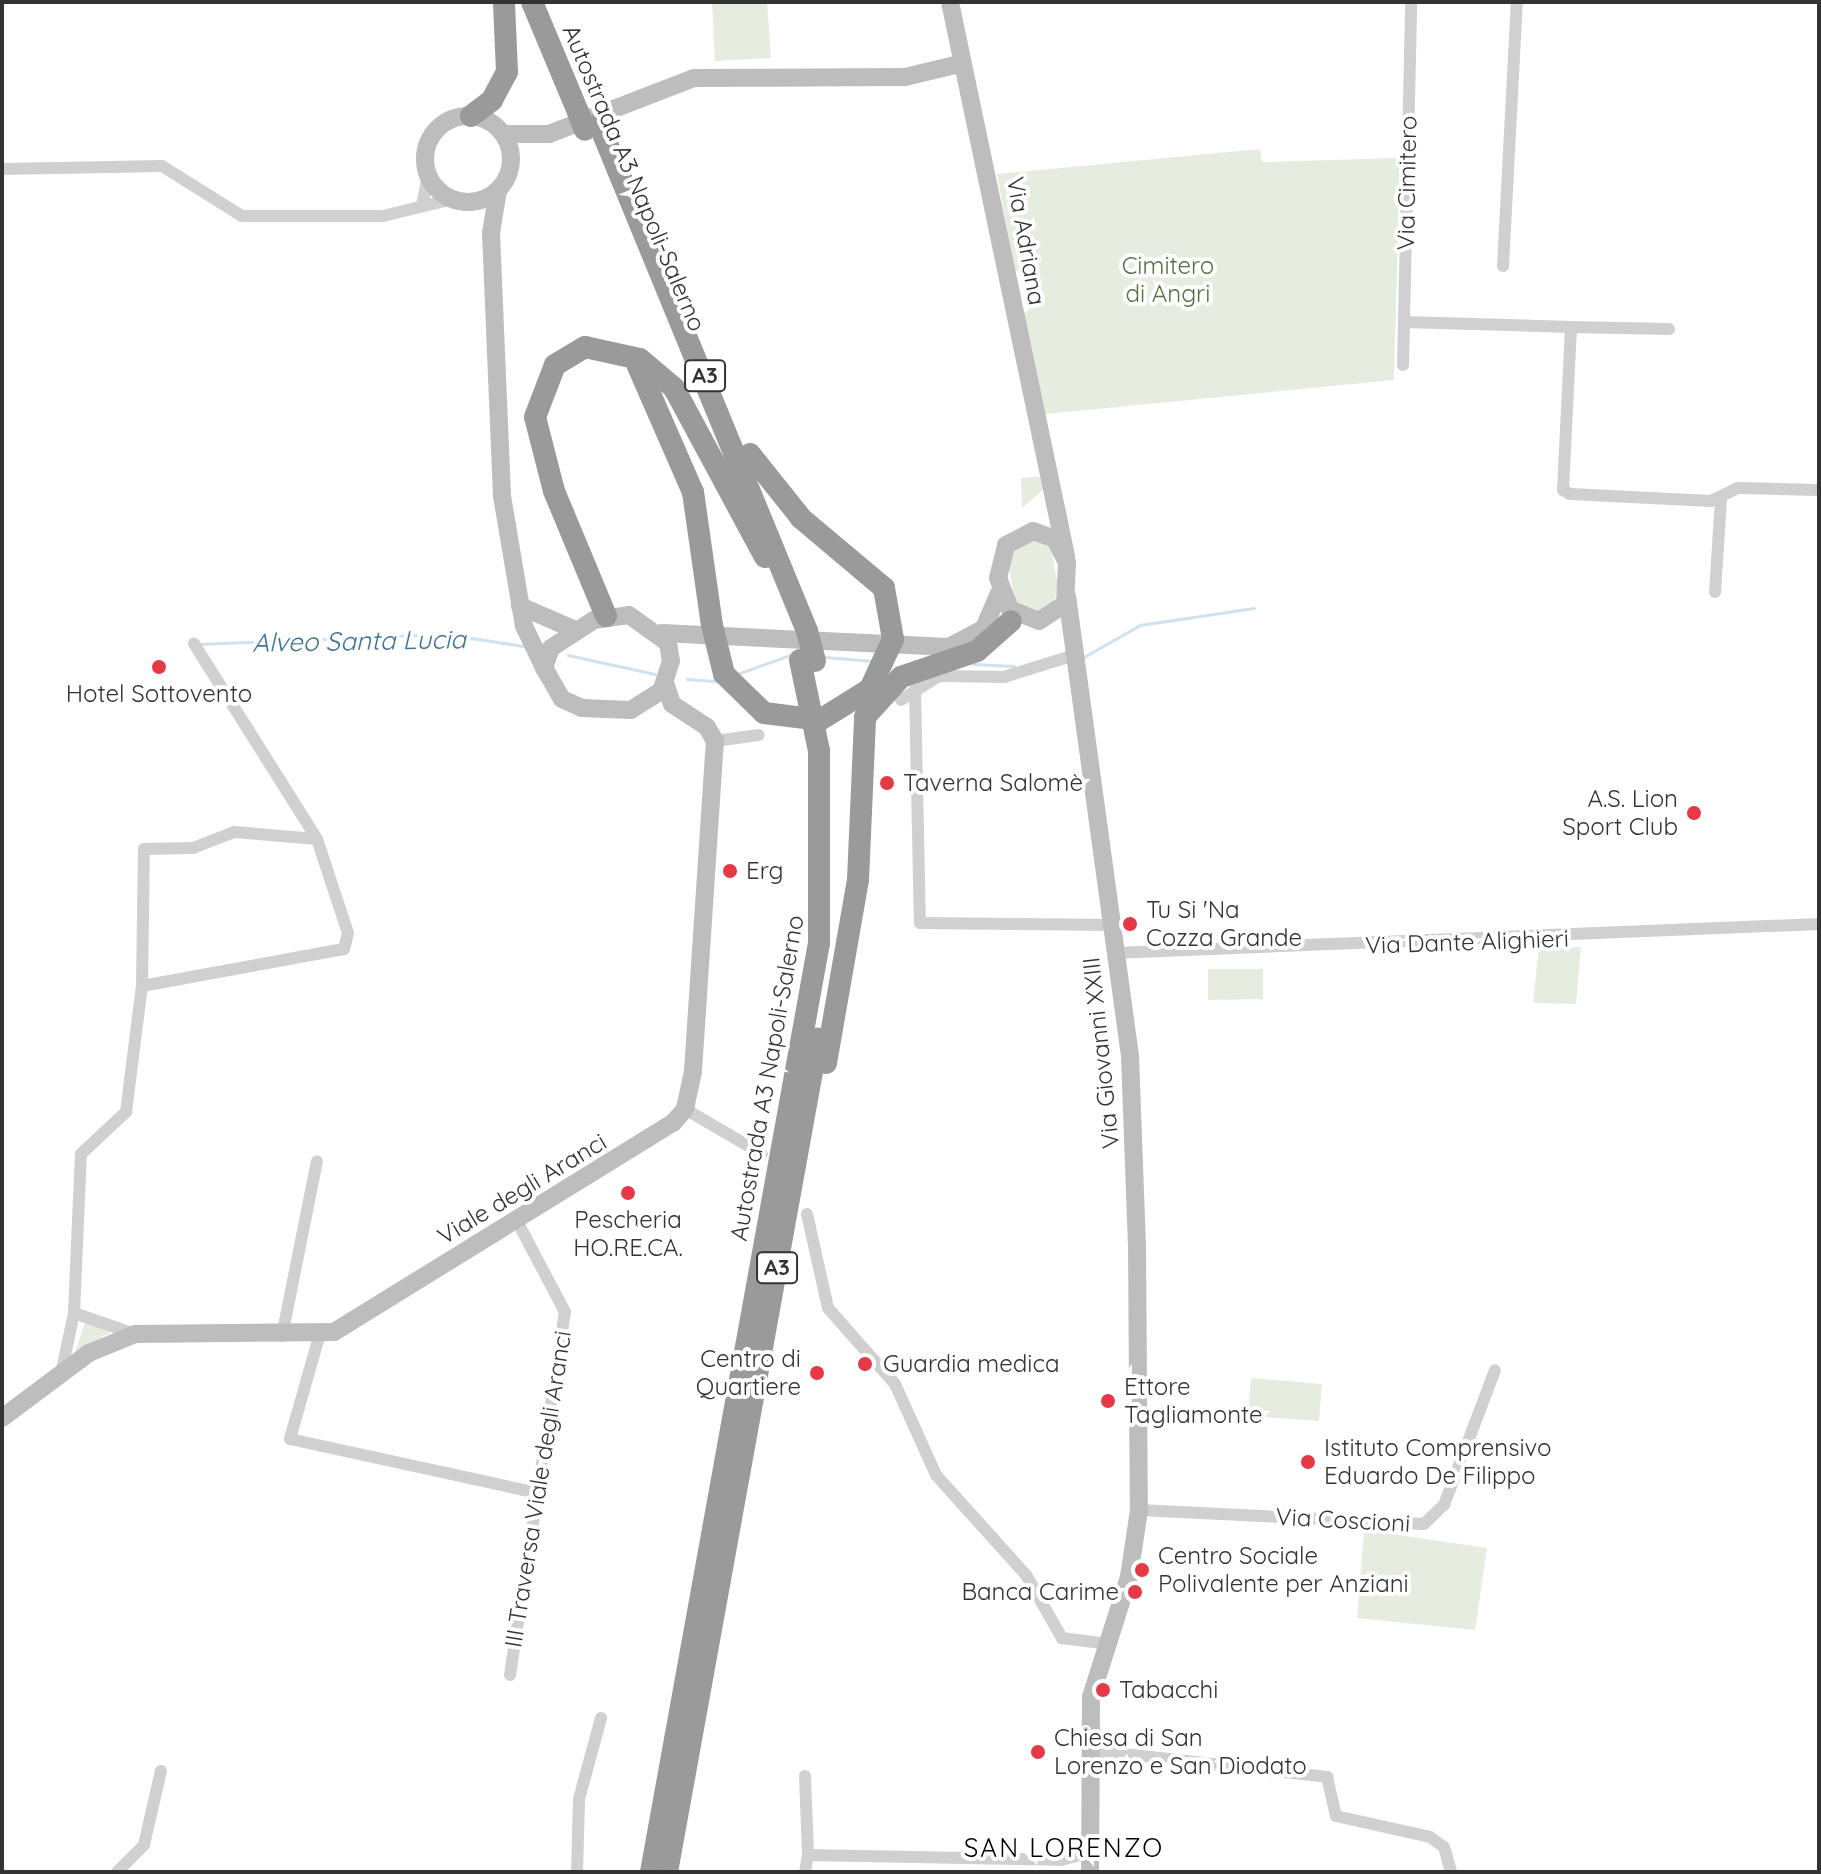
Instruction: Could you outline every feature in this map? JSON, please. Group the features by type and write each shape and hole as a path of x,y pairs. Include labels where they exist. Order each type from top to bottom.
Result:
{"highway":[{"path":"471,116 492,100 507,72 504,2"},
{"name":"Autostrada A3 Napoli-Salerno","path":"532,2 674,304 799,630 836,790 838,897 785,1223 667,1872"},
{"name":"Autostrada A3 Napoli-Salerno","path":"548,2 588,118 765,557 799,630"},
{"path":"625,353 651,386 693,492 703,631 734,689 773,716 820,720 870,689 893,639 884,588 801,518 757,468 706,352 674,304"},
{"path":"606,616 554,491 535,417 543,381 569,354 600,346 625,353 674,388 765,557"},
{"path":"785,1223 852,927 865,717 901,677 977,651 1025,620"},
{"name":"Autostrada A3 Napoli-Salerno","path":"651,1872 819,943 819,751 808,661"}],"main road":[{"name":"Via Adriana","path":"950,2 959,64 990,175 1025,374 1056,489 1066,556"},
{"path":"686,714 571,704 553,690 520,606 502,496 491,233 498,190 511,159 531,138 694,78 905,77 959,64"},
{"path":"491,233 428,175 426,151 437,129 471,116 504,134 531,138"},
{"path":"504,134 511,159"},
{"path":"457,200 498,190"},
{"path":"984,628 1000,591 1000,554 1033,531 1056,489"},
{"path":"662,633 703,631 934,648 963,643 984,628 1060,610 1067,596 1066,556 1055,539 1033,531"},
{"path":"1000,591 1025,620 1072,648"},
{"name":"Via Giovanni XXIII","path":"1067,596 1134,1107 1139,1510 1129,1577 1091,1697 1087,1853 1090,1872"},
{"path":"520,606 573,629"},
{"path":"544,668 551,648 573,629 606,616 639,617 662,633 671,661"},
{"path":"638,708 665,683 671,661 703,631"},
{"path":"665,683 672,704 715,741 685,1109"},
{"name":"Viale degli Aranci","path":"319,1337 662,1133 685,1109"},
{"path":"2,1418 102,1345 135,1334 319,1337"}],"street":[{"name":"Via Cimitero","path":"1403,365 1411,2"},
{"path":"1503,266 1517,2"},
{"path":"2,169 162,166 242,216 383,216 457,200"},
{"path":"422,206 428,175"},
{"path":"1404,322 1669,329"},
{"path":"1571,327 1563,490 1721,498 1738,488 1819,490"},
{"path":"1715,592 1721,498"},
{"path":"142,986 344,949 346,923 317,839 194,644"},
{"path":"901,700 939,676 1004,677 1072,648"},
{"path":"915,690 920,923 1112,925"},
{"path":"715,741 759,735"},
{"path":"60,1378 74,1313 81,1154 126,1112 142,986 144,849 193,848 234,832 317,839"},
{"name":"Via Dante Alighieri","path":"1114,953 1819,924"},
{"path":"685,1109 762,1154"},
{"path":"282,1336 317,1161"},
{"path":"807,1214 828,1308 895,1384 936,1475 1026,1575 1062,1638 1108,1644"},
{"name":"III Traversa Viale degli Aranci","path":"510,1675 565,1312 516,1219"},
{"path":"74,1313 135,1334"},
{"path":"319,1337 290,1439 538,1493"},
{"name":"Via Coscioni","path":"1139,1510 1424,1524 1444,1505 1495,1370"},
{"path":"577,1872 579,1799 601,1718"},
{"path":"1088,1750 1327,1777 1336,1816 1430,1837 1444,1847 1451,1872"},
{"path":"117,1872 134,1863 144,1845 161,1771"},
{"path":"805,1776 808,1855 805,1872"},
{"path":"808,1855 1061,1860 1087,1853"}],"green space":[{"path":"712,2 767,2 771,58 715,61"},
{"name":"Cimitero di Angri","path":"1260,149 1262,162 1400,158 1394,380 1045,414 1021,315 1036,305 1038,288 1027,273 1014,270 997,174"},
{"path":"1046,476 1044,489 1022,508 1021,478"},
{"path":"1034,540 1051,548 1058,586 1054,602 1037,611 1015,602 1008,562 1012,550"},
{"path":"1581,947 1576,1004 1533,1003 1539,948"},
{"path":"1208,969 1263,969 1263,999 1208,1000"},
{"path":"85,1323 115,1330 75,1352"},
{"path":"1251,1378 1322,1384 1319,1421 1248,1416"},
{"path":"1364,1530 1487,1548 1475,1630 1357,1618"}],"waterway":[{"name":"Alveo Santa Lucia","path":"1082,658 1140,625 1254,608"},
{"name":"Alveo Santa Lucia","path":"198,644 445,634 523,646"},
{"name":"Alveo Santa Lucia","path":"737,674 793,654"},
{"name":"Alveo Santa Lucia","path":"568,655 655,674"},
{"name":"Alveo Santa Lucia","path":"825,657 873,661"},
{"name":"Alveo Santa Lucia","path":"973,664 1014,666"},
{"name":"Alveo Santa Lucia","path":"687,679 718,681"}],"place":[{"name":"Hotel Sottovento","path":"159,667"},
{"name":"Taverna Salomè","path":"887,783"},
{"name":"A.S. Lion Sport Club","path":"1694,813"},
{"name":"Erg","path":"730,871"},
{"name":"Tu Si 'Na Cozza Grande","path":"1130,924"},
{"name":"Pescheria HO.RE.CA.","path":"628,1193"},
{"name":"Guardia medica","path":"865,1364"},
{"name":"Centro di Quartiere","path":"817,1373"},
{"name":"Ettore Tagliamonte","path":"1108,1401"},
{"name":"Istituto Comprensivo Eduardo De Filippo","path":"1308,1462"},
{"name":"Centro Sociale Polivalente per Anziani","path":"1142,1570"},
{"name":"Banca Carime","path":"1135,1592"},
{"name":"Tabacchi","path":"1103,1690"},
{"name":"Chiesa di San Lorenzo e San Diodato","path":"1038,1752"}],"district":[{"name":"SAN LORENZO","path":"1064,1848"}]}
